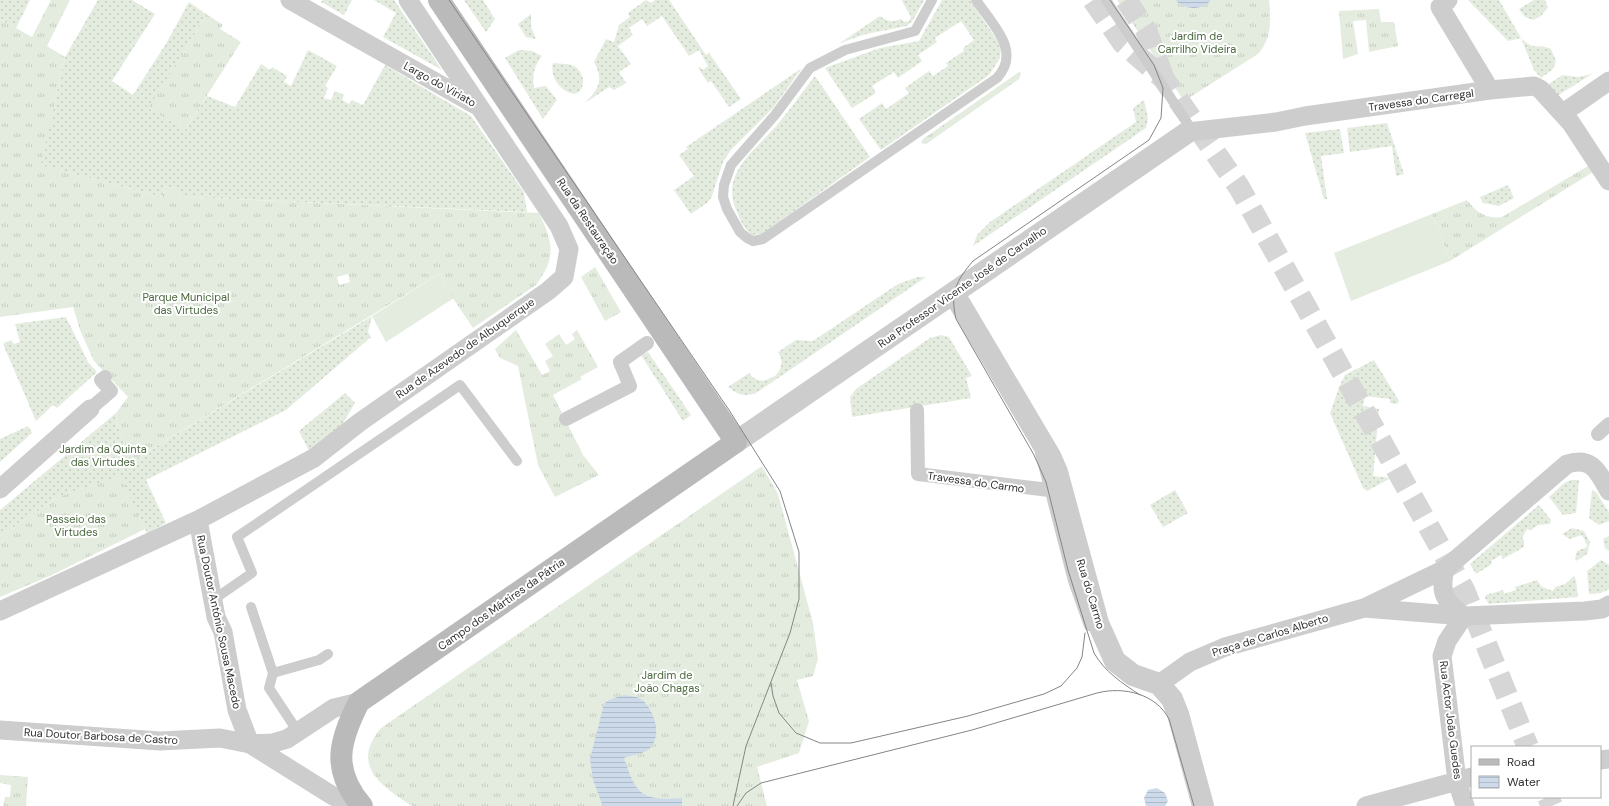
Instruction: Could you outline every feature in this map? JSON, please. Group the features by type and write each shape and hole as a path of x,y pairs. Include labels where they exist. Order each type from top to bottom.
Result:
{"main road":[{"name":"Rua da Restauração","path":"439,0 736,442"},
{"name":"Campo dos Mártires da Pátria","path":"362,806 356,799 344,776 340,754 343,735 359,702 736,442"}],"street":[{"name":"Largo do Viriato","path":"408,0 480,107"},
{"path":"1448,0 1440,7 1490,90"},
{"name":"Largo do Viriato","path":"294,1 480,107"},
{"path":"1563,114 1609,81"},
{"name":"Travessa do Carregal","path":"1188,128 1276,122 1305,116 1490,90 1534,86 1540,90 1571,123 1609,181"},
{"name":"Rua de Azevedo de Albuquerque","path":"198,520 314,458 360,422 548,290 564,277 569,249 559,226 480,107"},
{"name":"Rua Professor Vicente José de Carvalho","path":"736,442 954,294 1188,128"},
{"name":"Rua do Carmo","path":"954,294 1039,437 1057,472 1098,622 1115,661"},
{"path":"566,419 630,386 620,362 647,343"},
{"path":"0,489 110,391 101,380 105,377"},
{"name":"Travessa do Carmo","path":"917,410 918,474 1049,490"},
{"path":"1598,434 1609,424"},
{"name":"Praça de Carlos Alberto","path":"1159,684 1190,662 1225,647 1364,608 1445,569 1567,464 1581,462 1592,465 1609,491"},
{"path":"0,611 198,520"},
{"name":"Rua Doutor António Sousa Macedo","path":"198,520 212,600 216,617 223,632 237,710 250,744"},
{"path":"1445,569 1442,585 1446,600 1464,616"},
{"name":"Praça de Carlos Alberto","path":"1364,608 1464,616 1585,611 1602,609 1609,606"},
{"path":"1585,611 1609,622"},
{"name":"Rua Actor João Guedes","path":"1464,616 1447,641 1442,656 1465,779 1465,806"},
{"path":"1115,661 1133,675 1159,684 1172,699 1176,707 1203,806"},
{"name":"Rua Doutor Barbosa de Castro","path":"0,730 160,741 220,738 250,744 273,743 287,739 334,708 359,702"},
{"path":"250,744 333,796 356,806"},
{"path":"1366,806 1465,779"}],"lane":[{"path":"932,0 915,31 845,50 810,68 775,115 731,164 726,175 723,197 727,209 740,232 747,238 753,241 763,239 996,78 1003,71 1008,53 1001,37 976,0"},
{"path":"1106,0 1188,128"},
{"path":"212,600 252,573 237,537 460,385 517,461"},
{"name":"Rua do Carmo","path":"1039,437 1042,463 1082,608 1092,631 1115,661"},
{"path":"251,607 273,673 269,688 298,732"},
{"path":"273,673 319,660 328,654"}],"green space":[{"path":"0,0 30,0 16,28 0,19"},
{"name":"Parque Municipal das Virtudes","path":"51,0 70,0 47,46 65,57 42,165 162,197 165,186 174,188 181,196 189,197 539,213 550,242 551,250 550,258 543,275 536,285 473,328 446,288 441,273 132,461 115,420 118,418 116,413 128,397 94,361 80,330 73,307 0,317 0,19 32,37","holes":["348,274 350,282 339,285 337,277"]},
{"path":"98,0 132,0 155,14 112,81 133,95 167,42 189,2 206,14 184,52 148,108 185,130 207,96 235,107 261,64 270,70 272,67 287,76 284,82 291,86 308,50 337,66 325,86 328,88 324,98 331,100 335,91 344,95 342,100 349,104 352,100 363,105 385,65 471,116 524,192 527,212 189,197 181,196 174,188 165,186 162,197 41,165 65,57"},
{"path":"323,0 352,0 344,15 321,2"},
{"path":"374,0 394,0 442,70 383,37 396,13"},
{"path":"464,0 483,0 495,19 486,32"},
{"path":"646,0 651,3 655,0 669,0 706,55 709,53 741,99 729,107 711,81 708,83 698,68 700,67 703,70 708,66 699,50 689,56 662,16 647,26 642,19 629,28 633,35 618,46 631,64 619,72 626,83 614,90 609,87 585,103 597,88 599,74 594,62 606,39 614,42 619,25 630,17 628,13"},
{"path":"924,0 913,20 907,26 866,34 840,43 880,16 890,21 901,19 904,22 909,21 911,17 902,1"},
{"path":"942,0 970,0 1001,46 1000,58 989,75 881,150 859,119 882,103 886,109 909,93 905,88 929,71 933,76 948,66 946,63 964,51 963,48 974,40 961,21 935,38 937,42 918,55 922,61 898,78 894,72 872,86 876,93 852,108 825,68 880,48 919,41"},
{"name":"Jardim de Carrilho Videira","path":"1117,0 1269,0 1270,28 1266,42 1258,54 1184,101"},
{"path":"1468,0 1499,0 1521,38 1508,41"},
{"path":"1534,0 1545,0 1548,7 1541,16 1533,20 1525,17 1519,9"},
{"path":"1379,9 1381,22 1394,22 1398,46 1369,52 1366,20 1353,21 1358,54 1343,59 1339,11"},
{"path":"206,14 223,25 220,29 241,42 185,130 147,108 184,52"},
{"path":"531,14 531,27 536,39 526,37 518,24"},
{"path":"1521,38 1530,45 1547,47 1551,49 1556,61 1553,69 1541,78 1534,70"},
{"path":"519,50 532,51 542,56 534,71 534,88 546,86 557,100 543,119 505,58"},
{"path":"553,63 567,64 578,69 583,79 582,88 578,93 566,91 560,87 555,80"},
{"path":"802,68 773,108 731,150 723,162 712,196 708,202 691,214 674,190 694,176 679,155 688,149 686,147"},
{"path":"1019,72 1021,73 1019,79 926,144 921,143 923,139"},
{"path":"1592,74 1557,96 1547,85 1563,75 1578,77"},
{"path":"815,76 870,157 762,234 751,235 741,222 733,198 733,186 736,174 750,154 782,119"},
{"path":"1144,100 1148,118 1146,128 973,246 977,235 990,222 1136,122 1133,108"},
{"path":"1387,123 1404,174 1396,176 1392,146 1350,152 1347,128"},
{"path":"1340,129 1344,153 1321,156 1327,199 1324,199 1305,133"},
{"path":"1588,166 1593,172 1450,261 1432,214 1467,200 1478,212 1482,214 1491,217 1502,217"},
{"path":"1508,185 1514,198 1499,206 1483,203 1480,197"},
{"path":"1432,214 1450,261 1351,301 1334,253"},
{"path":"595,267 621,312 605,321 581,277"},
{"path":"441,273 446,288 454,298 386,342 372,316"},
{"path":"918,277 926,277 756,393 748,395 742,394 735,392 728,387 749,373 758,380 764,380 775,376 779,371 782,362 778,352 796,340 813,341 898,284"},
{"name":"Jardim da Quinta das Virtudes","path":"372,316 368,332 371,337 286,410 146,480 166,523 147,533 120,476 60,496 0,536 0,510 116,413 118,418 115,420 132,461"},
{"path":"66,317 88,362 97,372 57,408 53,405 36,421 3,344 11,340 14,344 20,342 15,324"},
{"path":"516,330 542,375 550,371 545,361 553,356 545,344 559,334 566,345 575,339 572,334 577,330 598,367 580,377 582,379 553,395 583,455 599,475 555,497 538,465 518,366 500,358 495,349"},
{"path":"941,335 949,337 972,376 966,378 971,398 852,417 850,397 856,389 930,338"},
{"path":"648,352 691,415 683,421 641,355"},
{"path":"1374,360 1399,401 1397,404 1390,403 1390,399 1365,396 1363,406 1379,409 1373,476 1391,478 1367,491 1363,488 1330,413 1345,375"},
{"path":"345,393 355,403 340,428 309,451 299,431"},
{"path":"28,426 32,433 0,462 0,439"},
{"name":"Jardim de João Chagas","path":"762,466 778,494 813,623 818,659 813,676 797,680 809,721 799,753 757,767 767,806 412,806 381,783 369,764 368,754 372,741 381,728"},
{"name":"Passeio das Virtudes","path":"121,475 145,529 52,575 0,597 0,536 60,496"},
{"path":"1571,480 1579,480 1576,513 1563,515 1549,497 1564,483"},
{"path":"1175,490 1188,513 1163,527 1150,505"},
{"path":"1592,490 1596,492 1609,512 1609,521 1599,525 1589,518"},
{"path":"1539,505 1551,520 1550,524 1538,525 1531,530 1527,529 1522,538 1524,540 1524,547 1503,559 1501,555 1491,561 1492,564 1476,574 1470,564"},
{"path":"1572,528 1584,531 1590,542 1587,554 1576,561 1575,558 1577,551 1587,547 1587,545 1582,535 1570,539 1562,534"},
{"path":"1609,536 1609,551 1605,548 1603,539"},
{"path":"1601,560 1609,565 1609,589 1601,593 1589,594 1587,571"},
{"path":"1574,576 1576,580 1578,597 1489,604 1485,598 1486,595 1503,590 1504,594 1516,590 1515,587 1537,580 1542,587 1553,591 1555,587 1565,584"},
{"path":"0,775 28,777 26,806 3,806 5,797 10,797 11,785 0,783"}],"water":[{"path":"1175,0 1211,0 1203,6 1193,8 1183,6"},
{"path":"624,695 637,697 644,702 653,715 656,730 653,745 648,750 643,753 624,758 632,780 642,793 649,796 669,799 682,798 682,806 603,806 593,780 590,759 604,704 609,700"},
{"path":"1157,788 1165,793 1168,801 1165,806 1146,806 1144,798 1148,790"}],"tunnel":[{"path":"1093,0 1123,43 1163,78 1239,187 1464,590 1528,746"},
{"path":"1126,0 1146,30 1163,77"},
{"path":"1548,798 1552,806"}],"tram line":[{"path":"449,0 729,410 780,491 799,552 799,599 790,633 746,746 733,806"},
{"path":"1110,0 1154,65 1163,88 1161,118 1149,140 973,261 962,275 956,288 954,294 954,310 956,319 1034,455 1046,482 1068,570 1094,653 1103,666 1120,681 1140,695"},
{"path":"771,683 773,696 779,713 796,733 820,743 851,743 968,716 1044,694 1061,686 1077,668 1082,657 1085,633"},
{"path":"737,806 746,793 761,783 972,730 1107,691 1138,694 1156,703 1163,710 1169,719 1194,806"}]}
